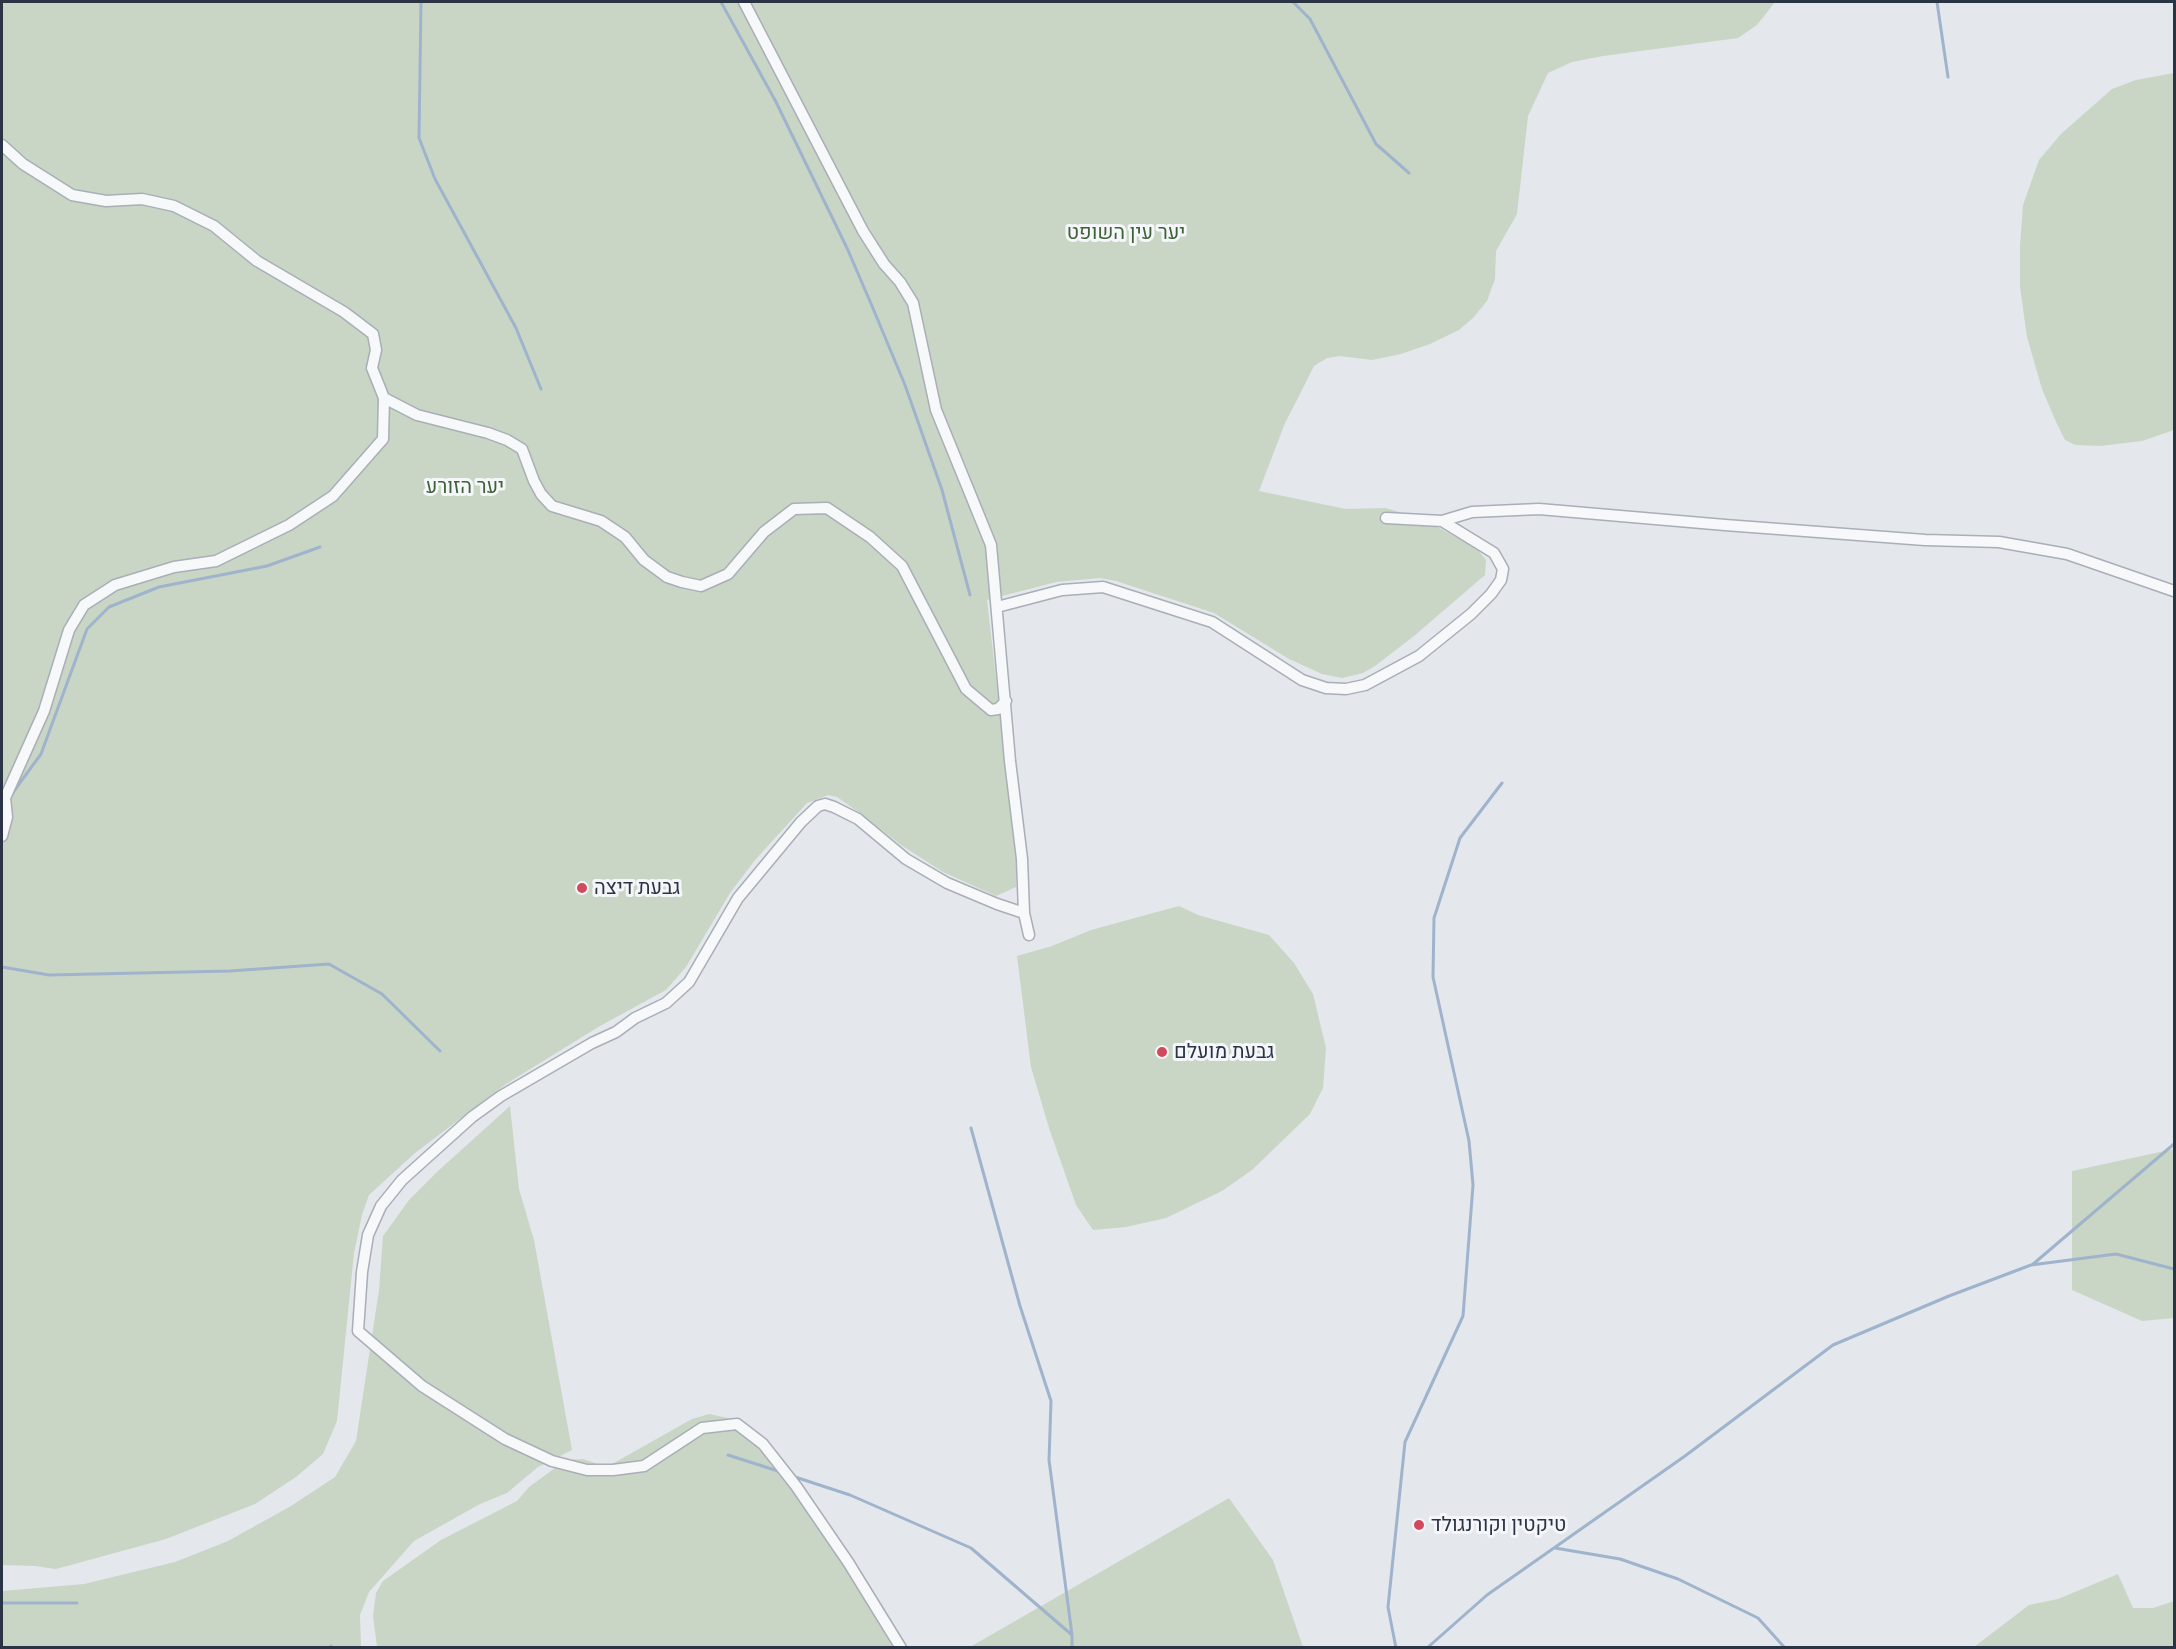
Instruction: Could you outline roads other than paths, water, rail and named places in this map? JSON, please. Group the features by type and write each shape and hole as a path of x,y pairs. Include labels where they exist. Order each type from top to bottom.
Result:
{"street":[{"path":"744,2 863,231 913,303 936,410 991,544 1010,761 1022,859 1024,913 1029,935"},
{"path":"2,145 23,164 72,195 106,201 142,199 174,206 214,226 257,261 344,312 373,334 376,350 372,368 384,398 382,439 333,496 289,525 216,561 174,567 115,585 84,605 69,630 44,711 4,798 7,817 2,836"},
{"path":"384,398 417,415 488,433 522,449 534,481 552,506 601,521 625,537 644,560 667,577 689,584 701,586 728,574 764,532 794,509 827,508 870,537 902,566 966,689 991,710 998,709 1006,701"},
{"path":"1386,518 1442,521 1472,512 1539,508 1913,539 1999,542 2067,554 2175,591"},
{"path":"997,607 1062,590 1103,587 1212,622 1302,680 1326,688 1346,689 1365,685 1419,656 1471,614 1501,580 1503,569 1494,553 1442,521"},
{"path":"901,1647 848,1562 796,1486 763,1444 737,1424 702,1428 644,1466 613,1470 587,1470 552,1461 505,1439 422,1386 358,1331 362,1272 368,1235 381,1206 402,1180 472,1117 501,1096 592,1043 616,1032 635,1018 666,1003 689,982 738,898 801,822 818,806 825,804 858,819 906,859 947,883 1024,913"}],"waterway":[{"path":"421,2 419,138 435,179 516,328 541,389"},
{"path":"721,2 776,102 847,248 872,306 905,385 942,490 970,595"},
{"path":"1293,2 1310,19 1376,144 1409,173"},
{"path":"1937,2 1948,77"},
{"path":"11,795 41,754 87,629 109,607 159,587 267,566 320,547"},
{"path":"1396,1648 1388,1607 1405,1442 1463,1316 1473,1185 1469,1141 1433,977 1434,918 1460,838 1502,783"},
{"path":"2,967 49,975 230,971 329,964 382,994 440,1051"},
{"path":"971,1128 1020,1306 1051,1401 1049,1460 1072,1648"},
{"path":"2032,1265 2174,1144"},
{"path":"1427,1648 1487,1595 1685,1456 1833,1345 1949,1296 2031,1265 2116,1254 2174,1269"},
{"path":"728,1455 781,1472"},
{"path":"792,1476 850,1495 971,1548 1072,1635"},
{"path":"1555,1548 1620,1559 1678,1579 1758,1618 1785,1648"},
{"path":"2,1603 77,1603"}],"place":[{"name":"גבעת דיצה","path":"582,888"},
{"name":"גבעת מועלם","path":"1162,1052"},
{"name":"טיקטין וקורנגולד","path":"1419,1525"}],"park label":[{"name":"יער עין השופט","path":"1126,233"},
{"name":"יער הזורע","path":"465,487"}]}
